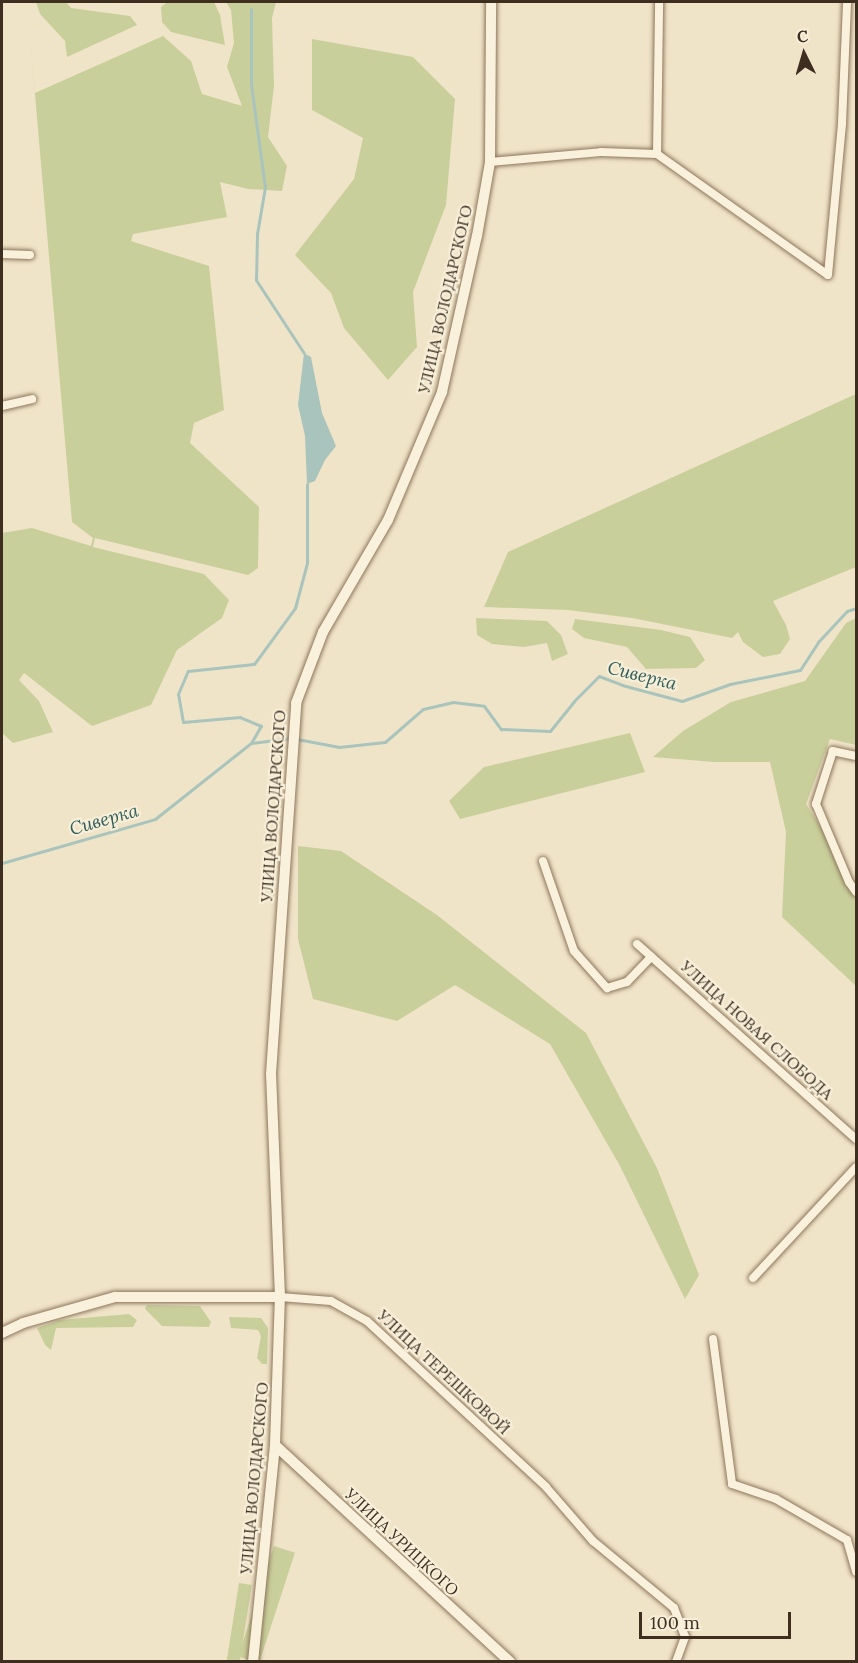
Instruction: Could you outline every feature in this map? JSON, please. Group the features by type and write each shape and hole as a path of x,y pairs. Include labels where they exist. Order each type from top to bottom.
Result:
{"main road":[{"name":"УЛИЦА ВОЛОДАРСКОГО","path":"253,1662 274,1445 280,1297 271,1074 296,703 323,632 388,520 442,392 477,236 490,162 491,2"},
{"name":"УЛИЦА ТЕРЕШКОВОЙ","path":"2,1333 23,1323 115,1297 280,1297"},
{"name":"УЛИЦА УРИЦКОГО","path":"274,1445 510,1662"}],"street":[{"path":"657,153 659,2"},
{"path":"490,162 601,152 657,153 828,275 842,123 847,2"},
{"path":"2,254 30,255"},
{"path":"2,406 32,399"},
{"path":"856,756 833,751 816,804 849,882 856,892"},
{"path":"543,861 574,951 608,988 627,982 651,957"},
{"name":"УЛИЦА НОВАЯ СЛОБОДА","path":"637,944 856,1139"},
{"path":"753,1278 856,1167"},
{"name":"УЛИЦА ТЕРЕШКОВОЙ","path":"280,1297 330,1300 367,1321 546,1487 593,1540 674,1608 685,1637 676,1662"},
{"path":"714,1339 732,1484 776,1499 847,1540 856,1572"}],"green space":[{"path":"27,2 35,93 163,36 191,61 202,94 242,106 227,67 234,43 231,10 226,2 276,2 272,18 274,86 268,137 287,166 282,191 248,189 220,182 227,217 133,234 131,241 209,266 224,410 194,423 190,443 259,507 258,568 248,575 95,538 93,547 204,574 229,600 222,618 177,650 151,705 92,726 24,673 19,680 39,701 53,732 13,743 2,733 2,533 32,528 91,546 93,538 72,522"},
{"path":"36,2 66,2 71,8 130,16 137,25 67,57 65,41 40,14"},
{"path":"167,2 214,2 220,15 225,45 171,32 162,22 161,7"},
{"path":"312,39 413,57 455,99 446,205 413,292 417,347 388,380 344,328 331,293 295,255 354,179 363,138 312,110"},
{"path":"856,394 856,567 773,601 786,625 790,639 780,654 763,657 743,642 738,632 732,638 632,618 568,610 484,607 508,552"},
{"path":"476,618 547,621 561,635 568,654 552,661 547,643 524,647 492,644 477,635"},
{"path":"856,618 856,745 830,739 806,804 856,883 856,986 782,917 786,832 770,762 714,762 653,757 683,731 731,702 805,681 846,623"},
{"path":"575,619 661,630 690,637 705,660 696,668 646,669 627,647 584,638 572,629"},
{"path":"630,733 645,772 460,819 449,801 484,767"},
{"path":"298,846 341,851 437,915 586,1033 657,1168 699,1275 685,1299 620,1166 550,1044 455,985 397,1021 313,999 298,939"},
{"path":"147,1305 200,1306 211,1322 209,1327 162,1326 145,1309"},
{"path":"129,1314 137,1320 133,1327 56,1328 51,1350 45,1345 37,1328 60,1320"},
{"path":"229,1317 261,1318 268,1328 267,1364 262,1364 257,1358 261,1336 258,1330 231,1328"},
{"path":"274,1546 295,1553 259,1662 238,1656"},
{"path":"239,1583 252,1585 240,1662 227,1661"}],"water":[{"path":"304,353 311,357 322,413 336,446 325,460 315,481 307,484 305,436 298,405"}],"waterway":[{"path":"251,9 251,84 265,187 257,234 256,280 304,353"},
{"path":"251,743 261,726 240,717 183,722 178,694 188,671 254,664 295,608 307,563 307,484"},
{"name":"Сиверка","path":"297,739 339,747 385,742 423,709 453,702 484,706 501,729 550,731 574,701 599,676 622,685 682,701 730,684 800,670 818,642 847,611 856,608"},
{"name":"Сиверка","path":"2,863 155,819 251,743 291,738"}]}
